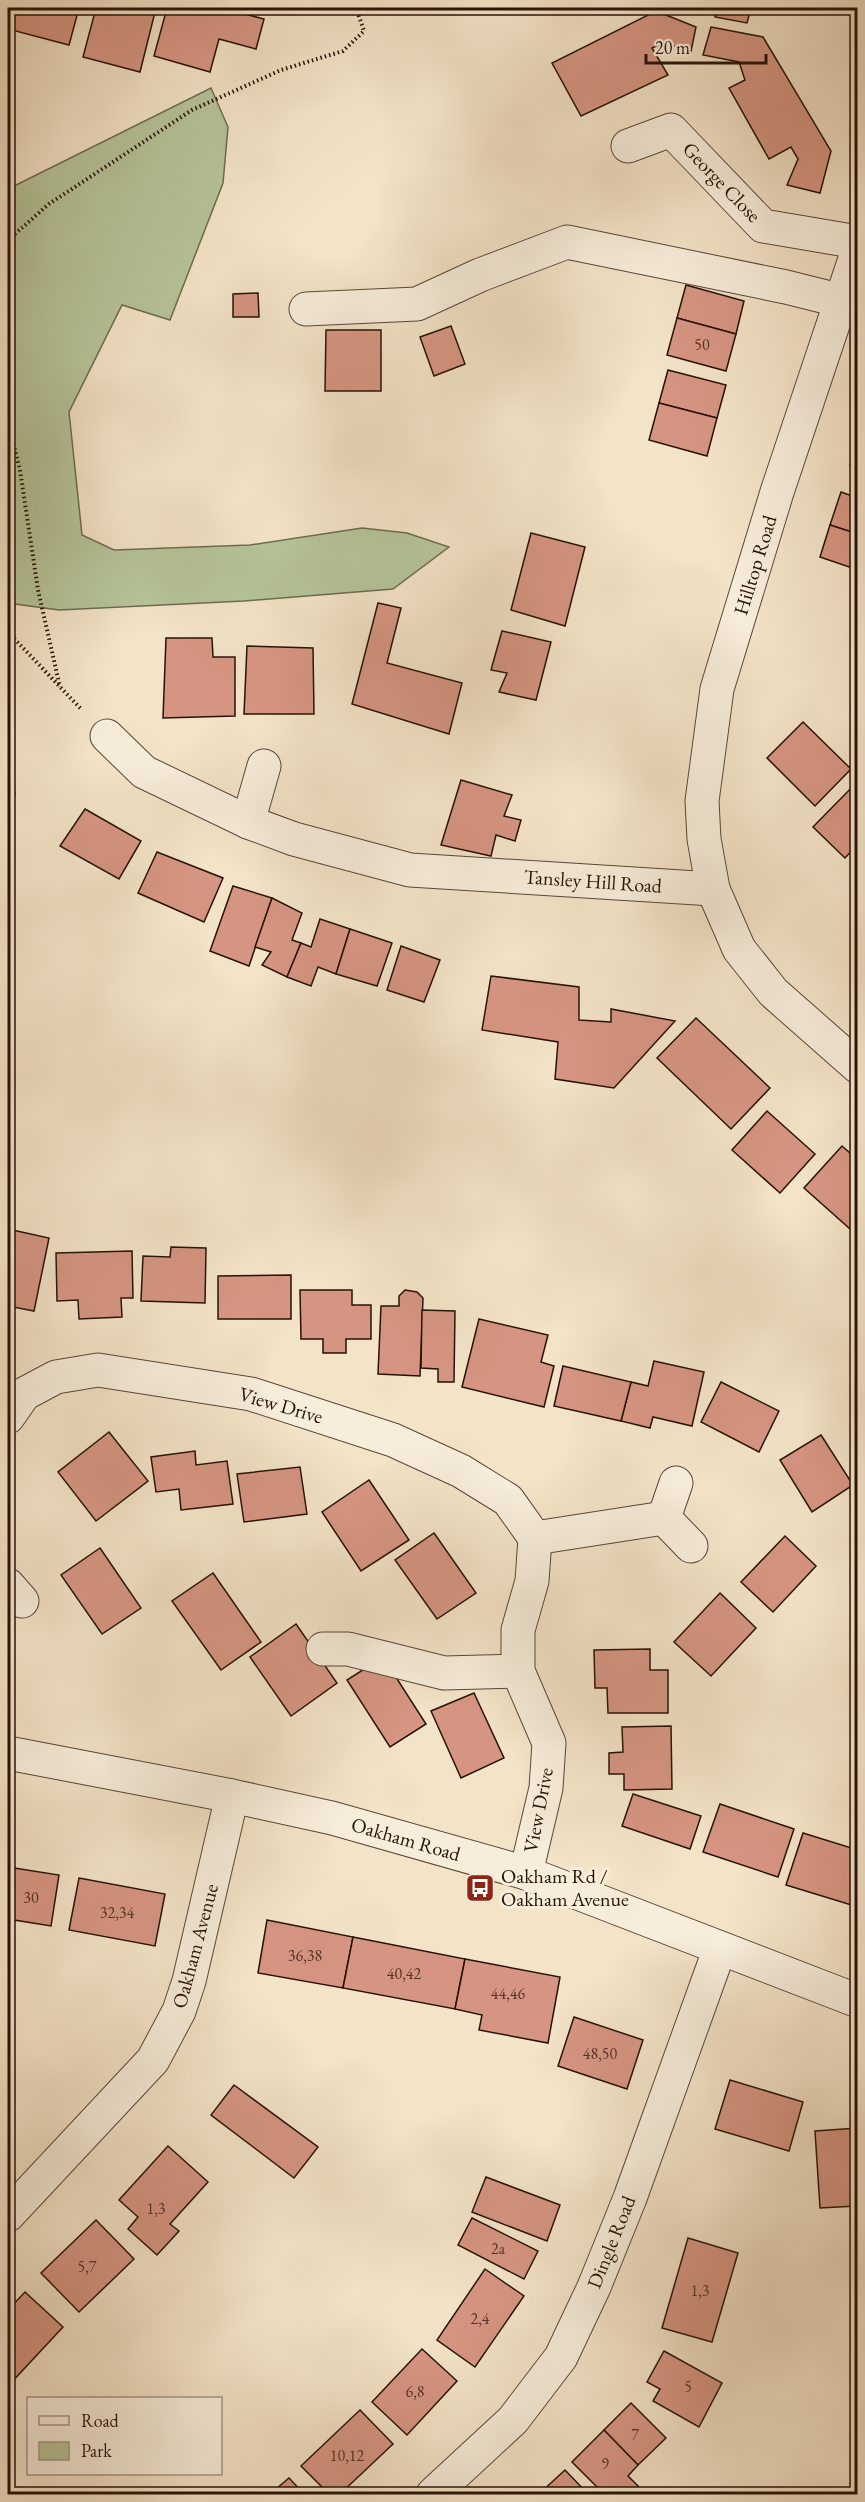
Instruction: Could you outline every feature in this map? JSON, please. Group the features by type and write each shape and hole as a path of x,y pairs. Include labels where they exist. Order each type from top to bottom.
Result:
{"street":[{"name":"George Close","path":"628,146 671,130 763,226 858,242"},
{"path":"306,309 417,304 480,275 567,242 786,287 842,301"},
{"name":"Hilltop Road","path":"713,889 704,840 702,801 717,689 777,492 858,250"},
{"name":"Tansley Hill Road","path":"107,736 144,772 248,822 294,839 410,870 713,889"},
{"path":"248,822 264,766"},
{"path":"713,889 739,949 773,992 858,1066"},
{"name":"View Drive","path":"8,1417 24,1394 56,1377 98,1370 250,1394 393,1440 461,1471 508,1500 535,1538 532,1581 518,1630 518,1671 549,1743 546,1788 526,1873"},
{"path":"664,1518 676,1483"},
{"path":"535,1538 664,1518"},
{"path":"664,1518 691,1546"},
{"path":"323,1649 348,1649 444,1673 518,1671"},
{"name":"Oakham Road","path":"8,1753 232,1796 332,1818 526,1873 858,2001"},
{"name":"Oakham Avenue","path":"8,2215 153,2060 179,2012 189,1981 232,1796"},
{"name":"Dingle Road","path":"433,2494 513,2420 561,2357 594,2287 630,2198 720,1948"}],"path":[{"path":"8,240 49,204 192,110 281,70 343,51 364,31 356,8"},
{"path":"8,422 20,470 38,590 60,687"},
{"path":"8,632 107,736"}],"green space":[{"path":"211,88 228,127 223,183 170,320 122,305 69,412 82,535 114,550 250,545 362,528 407,533 449,547 393,589 244,601 59,610 8,603 8,189"}],"building":[{"path":"8,8 79,8 69,45 8,29"},
{"path":"96,8 156,8 140,72 83,57"},
{"path":"167,8 222,8 264,19 256,49 219,39 210,72 154,56"},
{"path":"717,8 751,8 747,23 715,17"},
{"path":"656,11 696,27 691,51 663,43 652,48 668,75 581,116 552,63"},
{"path":"711,27 763,37 831,151 820,193 787,185 798,159 791,147 769,159 729,88 745,80 739,62 703,55"},
{"path":"686,285 744,301 736,334 677,318"},
{"path":"258,293 259,317 233,317 233,294"},
{"path":"677,318 736,334 726,371 667,355"},
{"path":"451,326 465,364 434,376 420,337"},
{"path":"326,330 381,330 381,391 325,391"},
{"path":"668,370 726,385 717,418 659,403"},
{"path":"659,403 717,418 707,456 649,440"},
{"path":"858,441 858,467 850,465"},
{"path":"841,492 858,498 858,534 830,525"},
{"path":"830,525 858,534 858,570 820,557"},
{"path":"531,533 585,547 565,626 511,610"},
{"path":"378,603 401,608 387,663 462,683 449,734 352,704"},
{"path":"502,631 551,642 536,700 499,692 507,673 491,670"},
{"path":"166,638 212,638 213,657 235,657 235,716 163,718"},
{"path":"247,646 313,648 314,714 244,714"},
{"path":"803,722 851,769 815,806 767,758"},
{"path":"8,749 15,794 8,795"},
{"path":"461,780 512,795 504,816 521,820 515,841 496,835 491,856 441,845"},
{"path":"858,781 858,844 845,858 813,827"},
{"path":"85,809 141,841 119,879 60,846"},
{"path":"157,852 223,878 204,922 138,893"},
{"path":"233,886 272,898 249,966 210,951"},
{"path":"272,898 302,913 292,940 301,943 287,977 262,965 271,952 255,947"},
{"path":"320,919 350,929 336,974 318,967 311,986 287,977 301,943 311,947"},
{"path":"350,929 392,943 377,986 336,974"},
{"path":"401,946 440,960 424,1002 387,990"},
{"path":"491,976 579,987 579,1020 611,1022 611,1009 675,1021 614,1088 555,1079 558,1042 482,1030"},
{"path":"696,1018 770,1088 731,1129 657,1058"},
{"path":"767,1111 815,1154 780,1193 732,1150"},
{"path":"842,1146 858,1160 858,1236 804,1188"},
{"path":"8,1229 49,1238 34,1311 8,1306"},
{"path":"171,1247 206,1248 205,1303 141,1301 143,1256 170,1257"},
{"path":"132,1251 133,1298 121,1298 122,1317 79,1319 78,1300 57,1301 56,1253"},
{"path":"291,1275 291,1319 218,1319 218,1276"},
{"path":"300,1290 352,1290 352,1305 371,1305 371,1339 346,1339 346,1353 323,1353 323,1339 301,1339"},
{"path":"405,1290 417,1292 423,1298 420,1376 378,1374 381,1306 399,1306 399,1296"},
{"path":"422,1310 455,1311 454,1382 438,1382 438,1369 421,1368"},
{"path":"479,1319 548,1335 541,1362 554,1366 544,1407 462,1387"},
{"path":"654,1361 704,1372 692,1426 653,1417 650,1428 621,1421 631,1382 648,1386"},
{"path":"563,1366 631,1382 621,1421 554,1406"},
{"path":"721,1382 779,1411 759,1452 701,1422"},
{"path":"109,1432 148,1481 96,1521 58,1472"},
{"path":"821,1435 853,1485 812,1512 780,1460"},
{"path":"195,1451 196,1465 227,1461 233,1504 181,1510 179,1489 156,1492 151,1457"},
{"path":"300,1467 307,1514 244,1522 237,1474"},
{"path":"369,1480 409,1540 361,1571 322,1512"},
{"path":"434,1533 476,1593 437,1619 395,1560"},
{"path":"785,1536 816,1566 773,1612 741,1582"},
{"path":"100,1548 141,1608 102,1634 61,1575"},
{"path":"213,1573 261,1642 221,1670 172,1601"},
{"path":"720,1593 756,1628 711,1676 674,1642"},
{"path":"296,1624 337,1683 291,1716 250,1657"},
{"path":"650,1649 650,1670 668,1670 668,1713 608,1713 607,1688 595,1688 594,1650"},
{"path":"383,1657 426,1724 390,1747 347,1680"},
{"path":"474,1693 504,1758 461,1778 431,1711"},
{"path":"671,1726 672,1789 624,1790 624,1774 609,1774 609,1753 623,1752 622,1727"},
{"path":"633,1794 701,1816 690,1849 622,1826"},
{"path":"720,1804 794,1829 778,1877 703,1852"},
{"path":"803,1833 858,1850 858,1907 786,1885"},
{"path":"8,1867 59,1875 51,1926 8,1919"},
{"path":"79,1878 165,1894 155,1946 69,1930"},
{"path":"267,1920 353,1937 343,1988 258,1973"},
{"path":"353,1937 465,1959 455,2009 343,1988"},
{"path":"465,1959 560,1977 548,2043 479,2030 482,2015 455,2009"},
{"path":"574,2017 643,2040 627,2089 558,2066"},
{"path":"730,2080 803,2102 789,2151 715,2129"},
{"path":"234,2085 318,2147 294,2178 211,2115"},
{"path":"858,2128 857,2206 820,2208 815,2131"},
{"path":"168,2146 208,2182 170,2224 179,2231 157,2255 128,2229 138,2217 119,2200"},
{"path":"486,2177 560,2205 547,2241 472,2212"},
{"path":"472,2218 538,2251 524,2279 458,2245"},
{"path":"96,2220 134,2259 79,2312 41,2273"},
{"path":"688,2238 738,2253 712,2342 662,2328"},
{"path":"485,2269 524,2296 475,2367 437,2340"},
{"path":"25,2292 63,2327 8,2386 8,2310"},
{"path":"422,2349 457,2381 407,2435 372,2402"},
{"path":"664,2351 722,2383 699,2427 653,2401 660,2389 647,2382"},
{"path":"631,2403 666,2438 638,2465 604,2430"},
{"path":"360,2410 393,2444 340,2494 329,2494 301,2466"},
{"path":"604,2430 638,2465 628,2476 639,2487 632,2494 604,2494 572,2462"},
{"path":"565,2470 588,2494 539,2494"},
{"path":"289,2478 304,2494 270,2494"}],"place":[{"name":"Oakham Rd / Oakham Avenue","path":"480,1888"}]}
